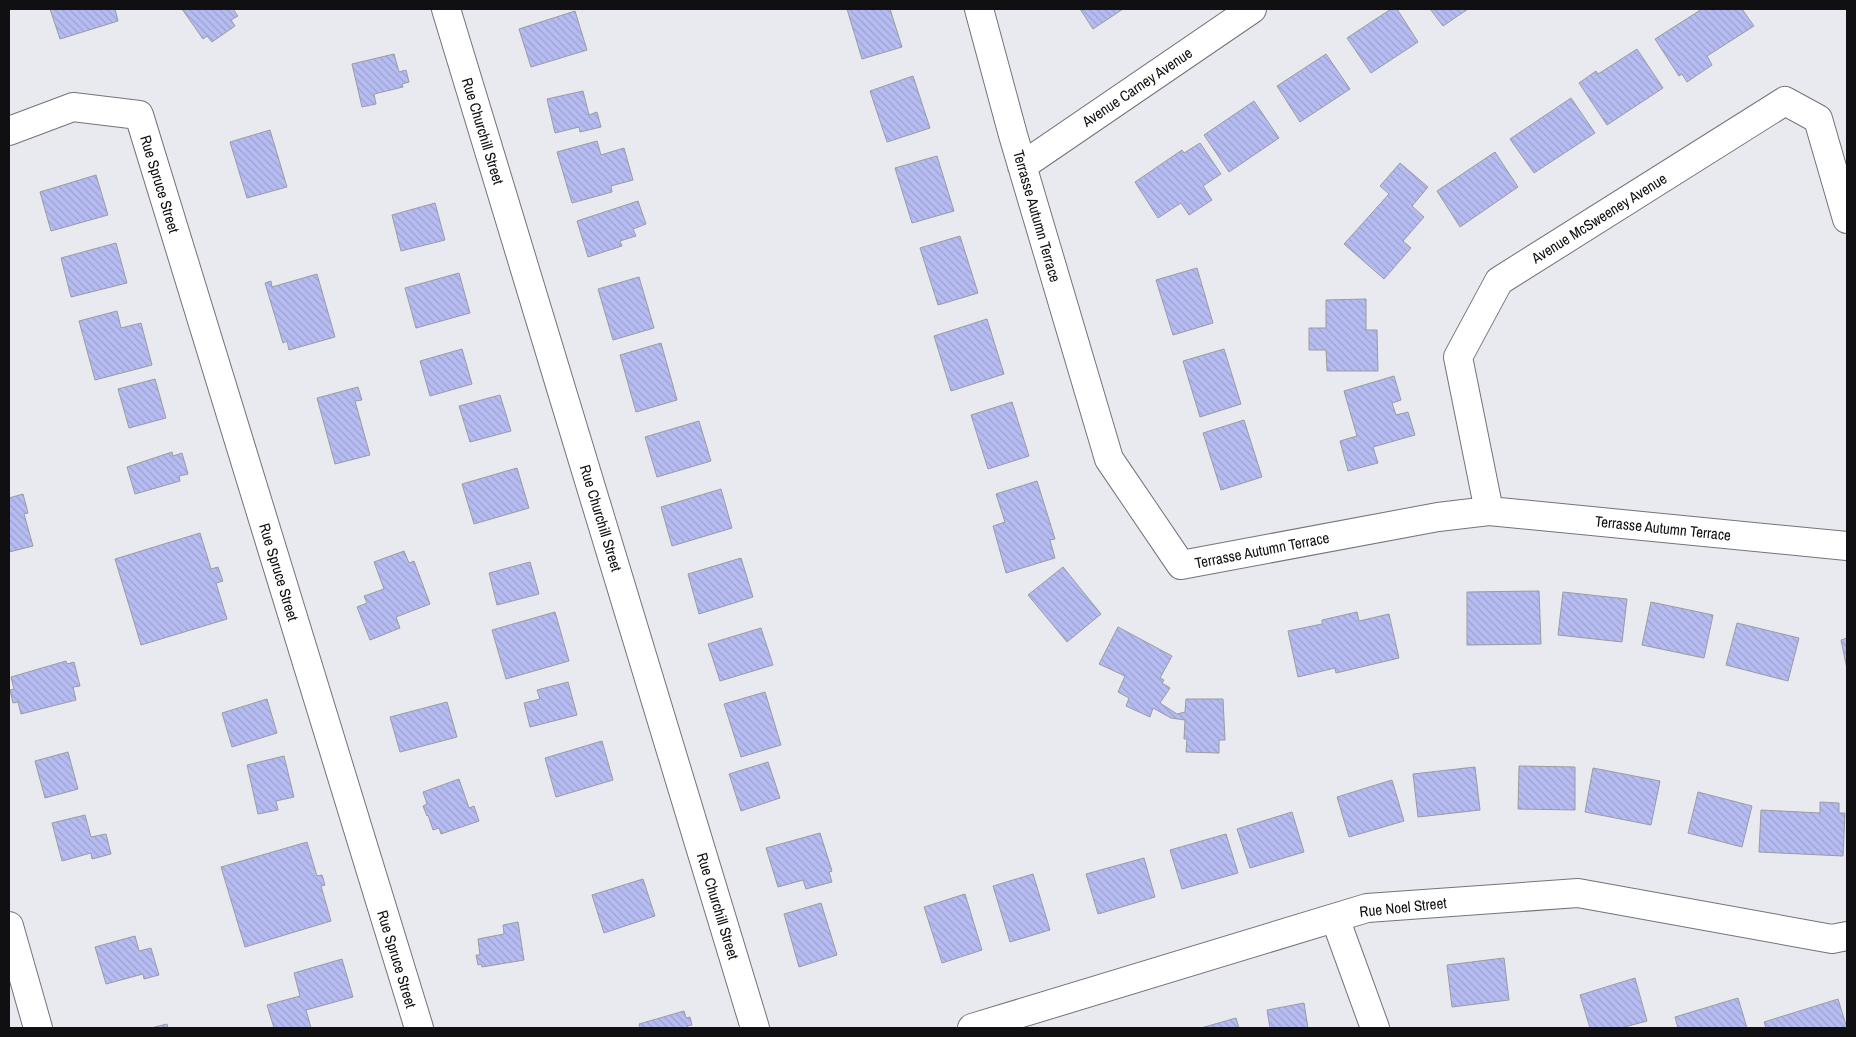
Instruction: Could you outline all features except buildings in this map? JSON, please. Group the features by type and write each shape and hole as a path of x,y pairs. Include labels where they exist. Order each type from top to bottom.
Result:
{"street":[{"name":"Rue Churchill Street","path":"446,9 756,1028"},
{"name":"Terrasse Autumn Terrace","path":"979,9 1022,166 1108,459 1181,565 1438,517 1490,511 1847,546"},
{"name":"Avenue Carney Avenue","path":"1022,166 1252,9"},
{"name":"Avenue McSweeney Avenue","path":"1490,511 1458,357 1498,281 1785,101 1818,119 1847,219"},
{"name":"Rue Spruce Street","path":"9,131 74,107 139,115 419,1028"},
{"name":"Rue Noel Street","path":"972,1028 1367,908 1578,894 1832,939 1847,936"},
{"path":"1335,918 1375,1028"},
{"path":"9,926 38,1028"}]}
